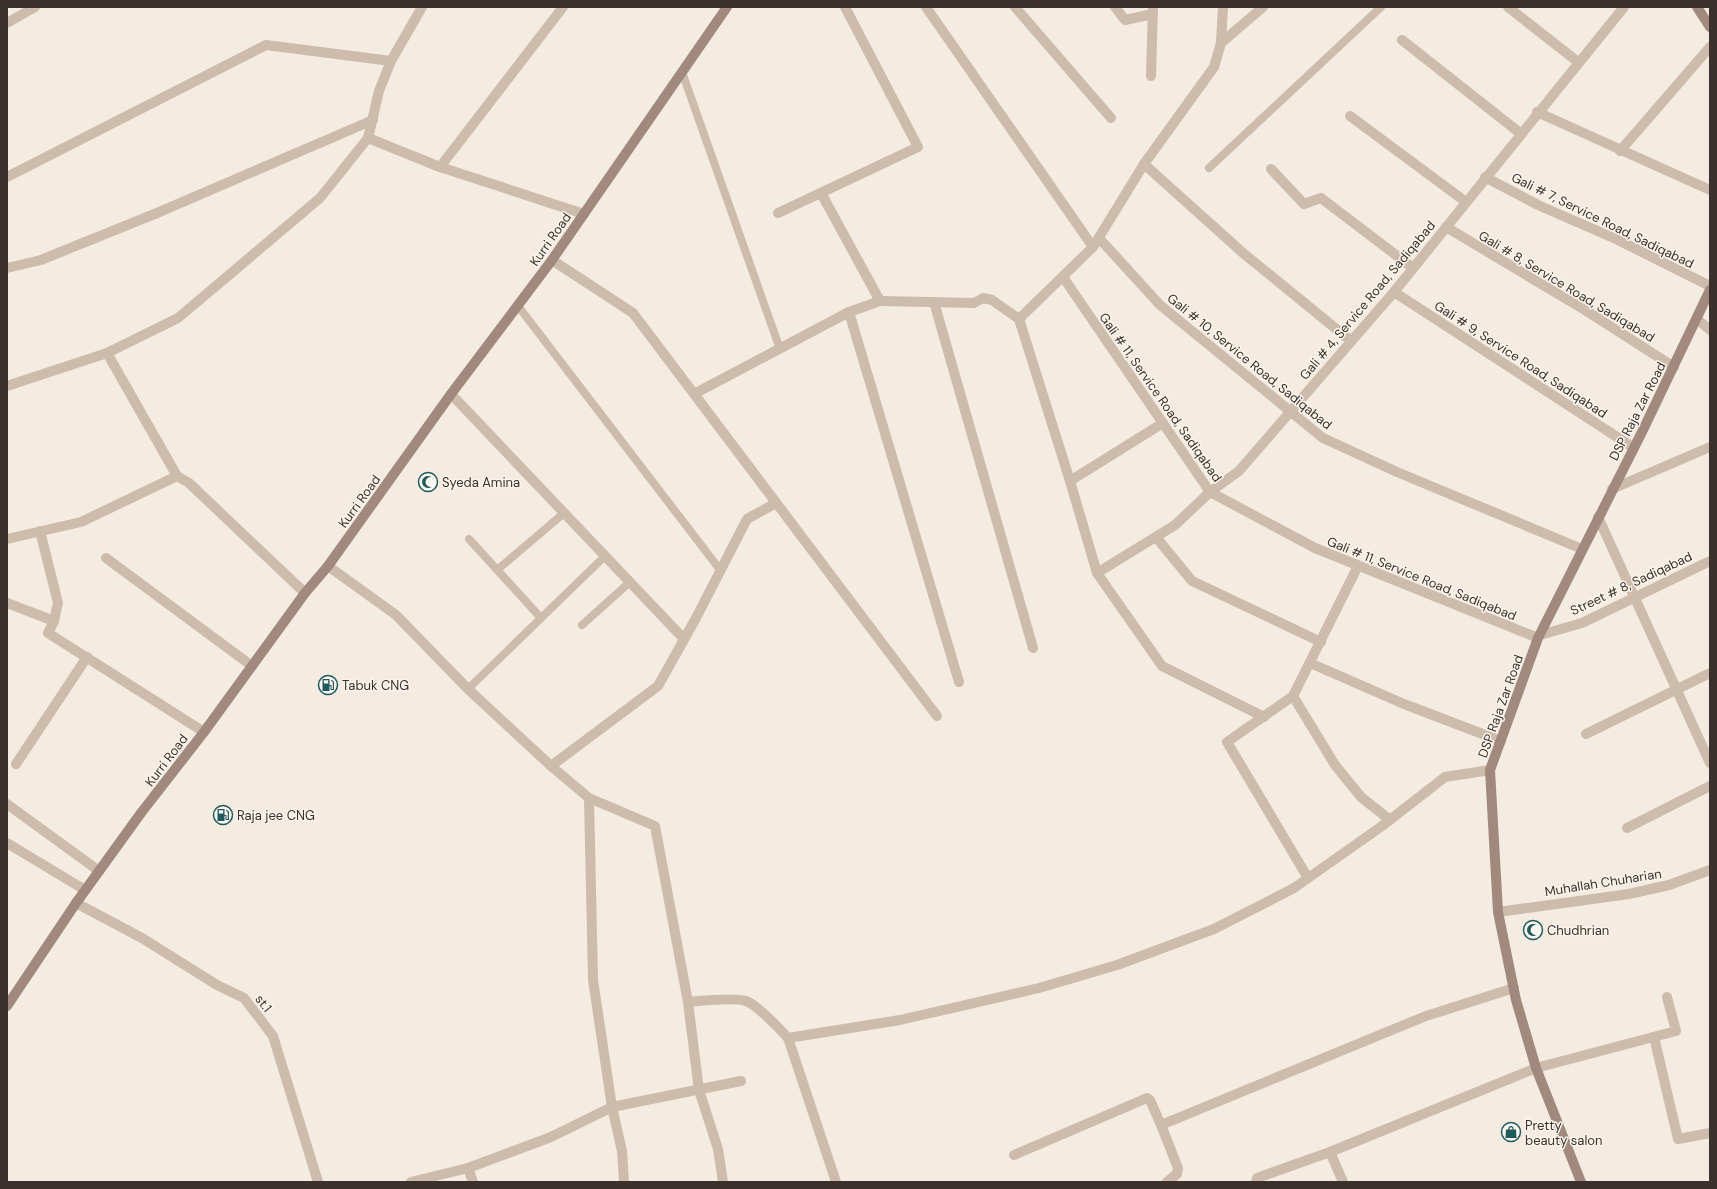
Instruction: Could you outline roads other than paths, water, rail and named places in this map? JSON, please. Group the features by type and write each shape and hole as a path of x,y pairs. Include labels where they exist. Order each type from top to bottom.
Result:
{"main road":[{"name":"Kurri Road","path":"7,1006 85,890 204,732 305,593 328,566 451,394 552,260 727,7"},
{"path":"1697,7 1710,27"},
{"name":"DSP Raja Zar Road","path":"1581,1182 1536,1068 1514,988 1498,912 1490,770 1539,636 1634,448 1710,290"}],"street":[{"path":"7,24 35,7"},
{"path":"7,386 107,353 178,318 320,198 368,138 380,90 391,60 422,7"},
{"path":"440,167 563,7"},
{"path":"778,213 918,147 845,7"},
{"path":"926,7 1093,247"},
{"path":"1015,7 1111,118"},
{"path":"1115,7 1125,20 1153,10 1151,76"},
{"path":"1019,319 1093,247 1144,164 1214,67 1221,43 1223,7"},
{"path":"1221,43 1263,7"},
{"path":"1508,7 1578,62"},
{"name":"Gali # 4, Service Road, Sadiqabad","path":"1096,573 1175,525 1210,492 1239,471 1394,292 1520,133 1624,7"},
{"path":"1402,40 1520,133"},
{"path":"7,177 266,45 391,60"},
{"path":"1620,151 1710,47"},
{"path":"1537,112 1620,151 1710,190"},
{"path":"1350,116 1466,202"},
{"path":"7,268 41,260 143,219 373,120"},
{"path":"368,138 440,167 584,214"},
{"path":"1144,164 1243,253 1351,341"},
{"path":"1271,169 1304,204 1321,198 1413,268"},
{"name":"Gali # 7, Service Road, Sadiqabad","path":"1485,177 1538,205 1616,239 1710,286"},
{"path":"821,193 880,301"},
{"name":"Gali # 8, Service Road, Sadiqabad","path":"1446,227 1585,310 1674,367"},
{"name":"Gali # 10, Service Road, Sadiqabad","path":"1099,238 1160,305 1323,438 1397,472 1582,549"},
{"path":"552,260 633,313 937,716"},
{"name":"Gali # 11, Service Road, Sadiqabad","path":"1063,277 1210,492 1315,548 1539,636"},
{"name":"Gali # 9, Service Road, Sadiqabad","path":"1394,292 1634,448"},
{"path":"694,394 849,312 880,301 974,303 983,298 992,300 1019,319 1070,481 1096,573 1162,666 1264,717"},
{"path":"934,302 1033,648"},
{"path":"849,312 959,682"},
{"path":"1697,319 1710,330"},
{"path":"107,353 177,476 189,483 305,593"},
{"path":"451,394 684,639"},
{"path":"1070,481 1163,423"},
{"path":"1612,489 1710,447"},
{"path":"7,539 81,522 177,476"},
{"path":"551,766 658,686 721,571 747,519 776,503"},
{"path":"1598,517 1636,597 1710,762"},
{"path":"40,531 58,603 54,621 48,633 204,732"},
{"path":"1156,537 1192,581 1321,642"},
{"path":"106,558 252,666"},
{"name":"Street # 8, Sadiqabad","path":"1539,636 1582,623 1710,561"},
{"path":"328,566 396,615 468,689 551,766 589,798 655,826 688,1002 699,1090 718,1149 724,1182"},
{"path":"1308,878 1227,742 1294,696 1358,566"},
{"path":"7,603 54,621"},
{"path":"16,764 87,657"},
{"path":"1310,663 1404,704 1501,741"},
{"path":"1586,734 1710,674"},
{"path":"1294,696 1335,765 1361,797 1390,820"},
{"path":"788,1038 900,1020 965,1007 1039,988 1117,965 1214,930 1294,888 1390,820 1445,777 1490,770"},
{"path":"1627,828 1710,786"},
{"path":"589,798 593,980 612,1107 622,1151 624,1182"},
{"path":"7,804 99,871"},
{"path":"7,843 85,890"},
{"name":"Muhallah Chuharian","path":"1498,912 1629,894 1669,884 1710,870"},
{"name":"st.1","path":"76,903 142,938 217,985 244,998 273,1036 318,1182"},
{"path":"1161,1124 1426,1016 1514,988"},
{"path":"1257,1180 1330,1152 1536,1068 1676,1031 1667,997"},
{"path":"688,1002 725,1000 746,1001 774,1022 788,1038 836,1182"},
{"path":"1654,1037 1678,1139 1710,1133"},
{"path":"411,1182 468,1168 551,1137 612,1107 742,1081"},
{"path":"1014,1155 1146,1098 1150,1100 1161,1124 1178,1168 1177,1174 1166,1182"},
{"path":"1330,1152 1343,1182"},
{"path":"468,1168 473,1182"}],"lane":[{"path":"1209,168 1381,7"},
{"path":"682,72 780,348"},
{"path":"518,306 721,571"},
{"path":"497,570 564,513"},
{"path":"469,539 541,618"},
{"path":"468,689 605,556"},
{"path":"582,624 630,582"}],"place":[{"name":"Syeda Amina","path":"428,482"},
{"name":"Tabuk CNG","path":"328,685"},
{"name":"Raja jee CNG","path":"223,815"},
{"name":"Chudhrian","path":"1533,930"},
{"name":"Pretty beauty salon","path":"1511,1132"}]}
